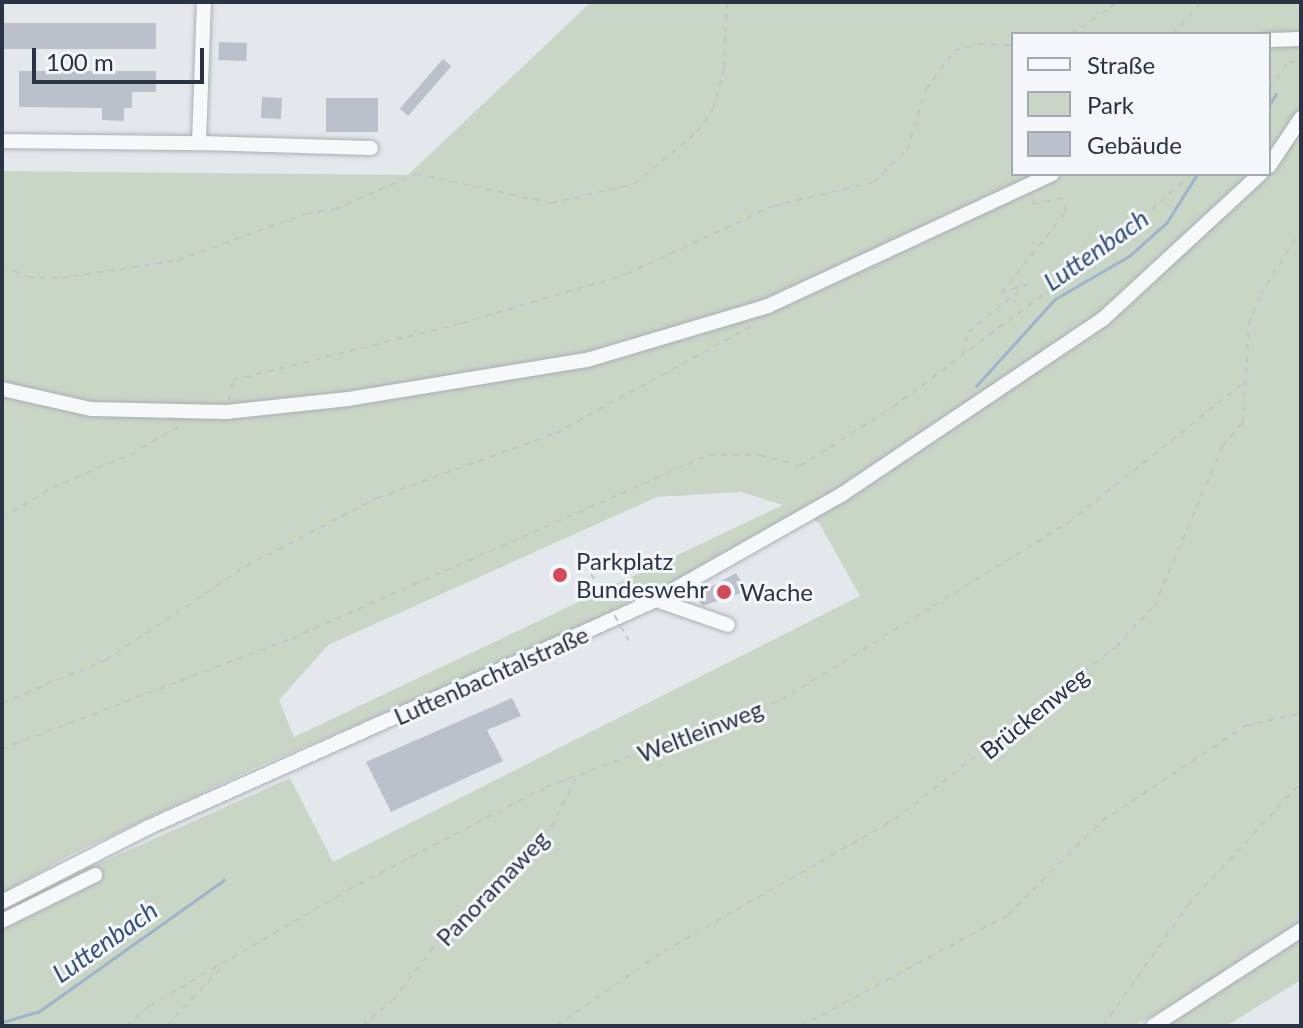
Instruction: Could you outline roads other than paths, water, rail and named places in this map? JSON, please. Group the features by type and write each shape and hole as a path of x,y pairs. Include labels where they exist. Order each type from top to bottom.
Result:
{"street":[{"path":"199,143 204,2"},
{"path":"1271,40 1301,39"},
{"path":"1271,163 1301,118"},
{"path":"2,141 371,148"},
{"path":"2,389 91,409 226,412 348,399 587,360 768,306 1036,185 1049,176"},
{"name":"Luttenbachtalstraße","path":"2,902 123,839 656,600 891,466 1103,319 1258,176"},
{"path":"656,600 728,625"},
{"path":"2,921 95,875"},
{"path":"1153,1026 1301,930"}],"waterway":[{"name":"Luttenbach","path":"1271,102 1276,94"},
{"name":"Luttenbach","path":"976,386 1055,299 1129,256 1167,222 1196,176"},
{"name":"Luttenbach","path":"2,1022 38,1012 224,880"}],"place":[{"name":"Parkplatz Bundeswehr","path":"560,575"},
{"name":"Wache","path":"724,592"}]}
